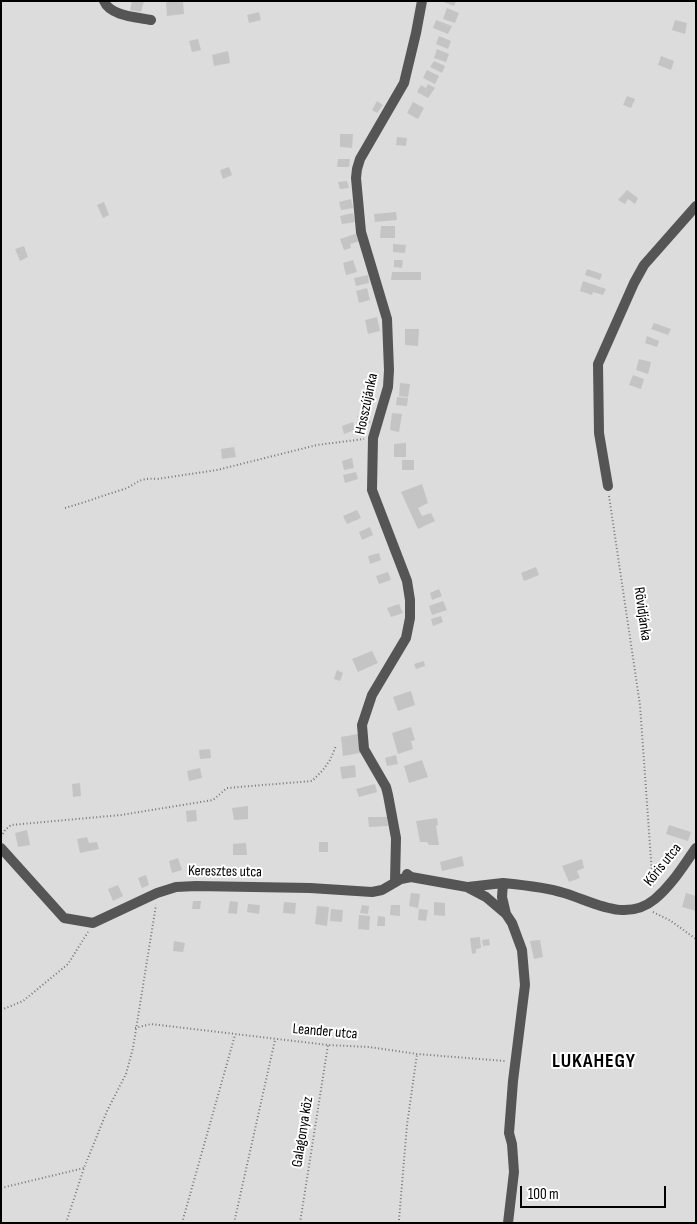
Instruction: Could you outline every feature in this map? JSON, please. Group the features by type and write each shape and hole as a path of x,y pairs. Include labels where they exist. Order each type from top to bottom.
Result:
{"street":[{"path":"104,1 106,7 112,11 150,20"},
{"name":"Hosszújánka","path":"397,866 396,838 388,795 386,788 367,756 361,732 364,715 372,695 406,638 410,618 410,600 407,582 372,490 373,438 388,387 388,328 385,308 361,232 357,168 369,141 404,83 422,1"},
{"path":"608,486 599,433 598,364 644,265 696,206"},
{"path":"1,848 64,918 93,923"},
{"name":"Kőris utca","path":"653,901 671,883 696,848"},
{"path":"395,882 397,866"},
{"name":"Keresztes utca","path":"397,866 411,877"},
{"name":"Keresztes utca","path":"93,923 157,893 176,887 310,888 372,892 382,890 401,879 411,877 467,887 486,897 506,914 512,923 518,935 525,972 525,985 514,1062 510,1133 514,1172 508,1223"},
{"path":"467,887 503,884 524,885 564,892 610,910 636,910 653,901"},
{"path":"503,884 502,897 506,914"}],"path":[{"path":"65,508 107,493 123,490 136,481 148,478 157,480 218,470 297,449 373,438"},
{"name":"Rövidjánka","path":"608,486 640,705 653,901"},
{"path":"1,837 11,825 121,814 213,800 227,788 312,781 330,760 336,746"},
{"path":"66,1223 84,1168 107,1111 126,1074 133,1048 157,893"},
{"path":"642,907 671,921 696,939"},
{"path":"1,1010 23,1001 68,964 93,923"},
{"name":"Leander utca","path":"135,1028 151,1024 328,1045 369,1047 416,1054 514,1062"},
{"path":"182,1223 235,1034"},
{"path":"234,1223 275,1039"},
{"name":"Galagonya köz","path":"300,1223 328,1045"},
{"path":"399,1220 407,1124 416,1054"},
{"path":"1,1188 84,1168"}],"shaded area":[{"path":"1,1 696,1 696,1223 1,1223"}],"building":[{"path":"132,1 144,1 141,12 130,10"},
{"path":"183,1 184,14 167,16 166,2"},
{"path":"441,1 456,1 454,6"},
{"path":"447,8 459,13 455,23 443,19"},
{"path":"259,12 261,20 249,23 247,15"},
{"path":"436,20 452,26 448,34 433,28"},
{"path":"675,20 687,23 685,34 672,30"},
{"path":"439,36 451,41 448,49 436,44"},
{"path":"198,39 201,50 192,52 189,41"},
{"path":"437,49 449,54 446,62 434,58"},
{"path":"228,51 230,63 214,66 212,55"},
{"path":"661,56 674,61 671,70 658,65"},
{"path":"434,61 445,66 442,73 430,67"},
{"path":"427,70 439,76 435,84 423,78"},
{"path":"428,84 435,88 428,98 417,92 421,85 426,88"},
{"path":"627,96 635,99 631,108 623,105"},
{"path":"377,101 383,105 377,113 372,110"},
{"path":"413,102 424,108 418,119 407,113"},
{"path":"340,134 353,134 352,148 340,147"},
{"path":"397,137 407,138 406,146 396,145"},
{"path":"338,159 350,159 349,167 337,167"},
{"path":"229,167 232,175 223,179 220,170"},
{"path":"347,181 349,188 340,189 338,182"},
{"path":"627,190 638,198 635,204 628,199 625,204 618,200"},
{"path":"351,199 353,208 341,210 339,202"},
{"path":"104,202 109,215 103,218 97,205"},
{"path":"396,212 397,220 375,222 374,214"},
{"path":"353,213 355,222 342,224 340,216"},
{"path":"381,226 395,226 395,238 380,238"},
{"path":"358,233 360,241 350,244 351,248 344,250 340,239"},
{"path":"393,244 406,245 405,253 393,252"},
{"path":"24,246 28,257 20,261 15,249"},
{"path":"353,260 357,272 346,275 343,263"},
{"path":"394,260 403,260 402,268 394,267"},
{"path":"587,269 602,274 600,280 585,275"},
{"path":"392,272 421,272 421,280 391,280"},
{"path":"368,275 369,283 356,286 354,278"},
{"path":"583,281 606,289 603,295 593,292 592,295 580,291"},
{"path":"367,288 370,300 359,303 356,291"},
{"path":"377,317 380,331 368,334 365,320"},
{"path":"654,323 671,329 668,335 651,329"},
{"path":"405,329 419,329 418,346 405,345"},
{"path":"647,336 659,341 657,347 645,343"},
{"path":"639,359 651,362 648,374 636,370"},
{"path":"633,375 644,379 641,389 629,385"},
{"path":"400,383 410,384 408,397 399,396"},
{"path":"397,397 408,398 407,406 396,405"},
{"path":"368,413 371,423 361,426 357,416"},
{"path":"392,413 402,414 399,432 390,430"},
{"path":"353,422 355,430 344,434 342,426"},
{"path":"406,443 406,457 394,457 394,444"},
{"path":"234,447 236,457 222,459 221,449"},
{"path":"352,458 354,468 344,470 342,461"},
{"path":"402,460 414,460 414,470 402,470"},
{"path":"356,472 358,479 345,483 343,475"},
{"path":"422,484 428,503 418,508 422,516 431,513 435,521 418,529 401,492"},
{"path":"357,510 361,518 347,524 343,516"},
{"path":"370,527 373,535 362,540 359,532"},
{"path":"379,553 381,560 370,564 368,556"},
{"path":"536,567 539,575 524,581 521,573"},
{"path":"388,572 391,580 379,584 376,576"},
{"path":"439,589 442,596 432,600 430,593"},
{"path":"443,601 447,610 432,615 429,606"},
{"path":"399,604 403,613 391,617 387,608"},
{"path":"441,616 443,622 433,626 431,619"},
{"path":"372,651 378,663 358,672 352,659"},
{"path":"424,661 425,666 416,669 414,664"},
{"path":"337,670 343,673 340,681 334,679"},
{"path":"411,691 415,705 398,711 393,697"},
{"path":"411,727 415,740 411,741 413,749 398,754 392,733"},
{"path":"358,734 360,753 343,756 341,737"},
{"path":"210,749 211,758 200,759 199,750"},
{"path":"396,755 398,764 387,766 385,758"},
{"path":"422,760 428,777 409,783 404,766"},
{"path":"355,765 356,777 342,779 340,767"},
{"path":"200,768 202,778 189,781 187,771"},
{"path":"80,783 81,796 73,797 72,784"},
{"path":"375,784 377,792 359,797 356,789"},
{"path":"248,806 248,819 234,820 232,808"},
{"path":"196,810 197,821 187,822 186,811"},
{"path":"368,817 387,817 388,826 369,827"},
{"path":"437,818 438,825 436,826 439,845 429,845 427,842 420,842 416,821"},
{"path":"669,825 691,832 688,841 666,834"},
{"path":"27,830 30,845 18,847 15,833"},
{"path":"87,837 89,843 97,842 99,849 80,853 77,839"},
{"path":"319,842 328,842 328,852 319,852"},
{"path":"246,843 247,855 233,855 233,844"},
{"path":"462,856 464,866 442,871 440,862"},
{"path":"178,858 182,870 172,873 169,861"},
{"path":"582,859 584,868 577,871 580,878 569,882 562,866"},
{"path":"146,875 149,885 142,888 138,878"},
{"path":"118,885 123,896 113,901 108,889"},
{"path":"411,893 420,894 418,908 409,906"},
{"path":"686,893 696,896 696,911 682,907"},
{"path":"193,901 201,901 200,909 192,909"},
{"path":"230,901 238,902 237,914 228,913"},
{"path":"284,902 296,903 295,914 283,913"},
{"path":"434,902 445,903 445,916 434,915"},
{"path":"248,904 260,905 259,914 247,912"},
{"path":"362,905 369,906 368,914 360,913"},
{"path":"391,905 400,905 400,916 390,915"},
{"path":"317,906 329,907 327,926 315,924"},
{"path":"331,909 343,910 342,922 330,921"},
{"path":"419,909 428,910 426,921 418,920"},
{"path":"359,915 370,916 369,930 358,929"},
{"path":"378,916 385,917 385,926 377,926"},
{"path":"480,937 481,948 476,949 476,953 472,954 470,938"},
{"path":"489,939 490,945 483,946 482,940"},
{"path":"540,940 543,957 534,959 530,941"},
{"path":"174,941 185,943 183,952 173,951"}],"district":[{"name":"LUKAHEGY","path":"594,1062"}]}
